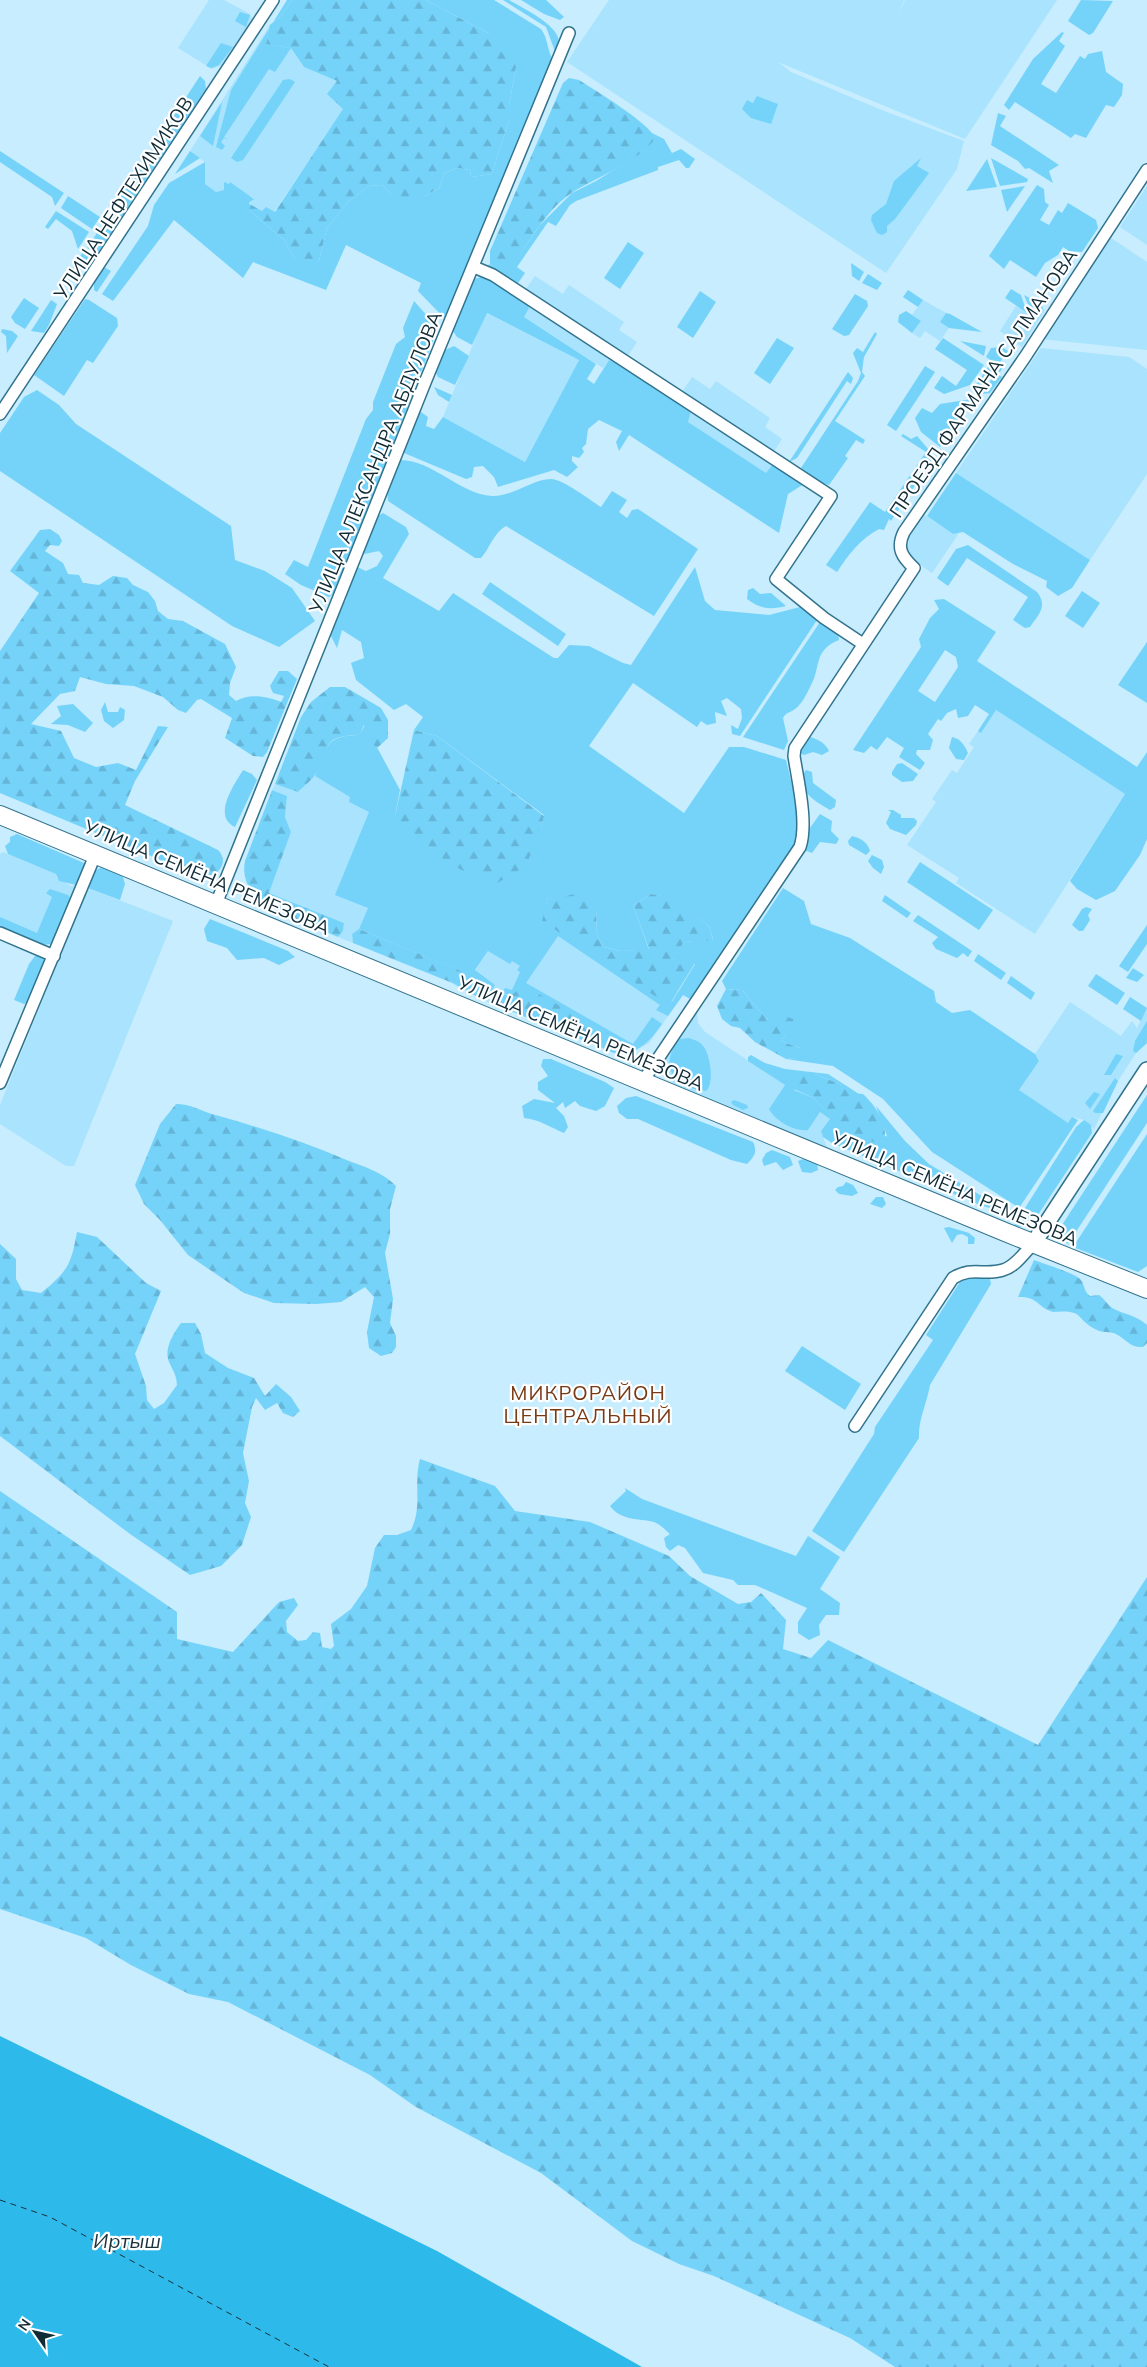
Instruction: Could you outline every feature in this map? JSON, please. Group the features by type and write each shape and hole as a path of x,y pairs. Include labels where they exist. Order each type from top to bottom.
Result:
{"main road":[{"name":"УЛИЦА СЕМЁНА РЕМЕЗОВА","path":"0,814 1033,1244 1147,1289"},
{"path":"1033,1244 1147,1070"},
{"path":"1005,1232 1018,1234 1033,1231 1050,1217"},
{"path":"1050,1217 1052,1242 1074,1260"}],"street":[{"name":"УЛИЦА НЕФТЕХИМИКОВ","path":"0,414 273,0"},
{"name":"УЛИЦА АЛЕКСАНДРА АБДУЛОВА","path":"216,904 422,389 474,267 569,33"},
{"name":"ПРОЕЗД ФАРМАНА САЛМАНОВА","path":"644,1081 800,847 802,827 794,756 795,748 914,568 902,556 900,550 904,532 1030,349 1147,170"},
{"path":"474,267 493,276 831,496 776,579 824,618 863,644"},
{"path":"0,1083 96,853"},
{"path":"0,933 54,956"},
{"path":"855,1426 953,1278 963,1271 1003,1270 1012,1266 1033,1244"}],"shaded area":[{"path":"209,0 224,0 250,14 252,19 225,64 212,69 178,48"},
{"path":"609,0 904,0 898,15 905,0 1057,0 965,139 778,62 791,72 884,111 964,141 957,169 886,273 567,62"},
{"path":"270,25 291,48 304,67 337,81 344,109 274,212 262,211 250,204 254,198 229,185 224,190 216,192 205,184 205,162 190,151"},
{"path":"1147,186 1147,245 1120,227"},
{"path":"1108,236 1147,262 1147,350 1041,339"},
{"path":"535,276 563,294 569,285 624,322 619,330 637,342 621,366 609,360 603,368 524,317 527,304 519,299"},
{"path":"923,300 946,313 940,322 949,328 940,341 925,331 920,338 912,333 921,321 912,315"},
{"path":"1016,306 1027,313 1043,308 1045,310 1022,347 1000,331"},
{"path":"486,313 579,360 525,462 443,417"},
{"path":"1041,348 1129,357 1147,369 1147,474 1090,560 956,473"},
{"path":"692,377 710,389 716,381 770,418 765,427 782,439 768,461 772,465 766,474 688,422 676,401"},
{"path":"922,513 953,534 959,533 932,573 903,553 902,543"},
{"path":"996,710 1125,794 1035,934 956,883 959,878 907,845 936,802 932,799 952,770 957,773 974,747 969,744 978,731 981,732"},
{"path":"315,776 351,797 349,802 404,827 359,929 352,934 353,943 338,937 343,931 344,923 269,893 291,832 285,817 287,796 272,790 275,784 298,792"},
{"path":"3,852 57,874 56,877 71,886 76,885 51,944 0,927 0,854"},
{"path":"88,888 173,921 74,1166 66,1166 0,1124 0,1105"},
{"path":"516,909 683,995 649,1043 631,1053 619,1055 483,1000 488,997 475,971"},
{"path":"1070,1002 1121,1036 1132,1021 1137,1028 1147,1008 1147,1043 1136,1053 1118,1081 1092,1133 1093,1128 1084,1120 1073,1117 1068,1124 1019,1090 1039,1061 1035,1054"},
{"path":"697,1009 698,1023 705,1032 785,1085 769,1109 808,1130 820,1112 830,1119 821,1131 827,1148 676,1085 668,1078 664,1058"}],"green space":[{"path":"287,0 292,0 281,16 273,23"},
{"path":"292,0 426,0 488,33 512,54 516,67 509,105 509,120 492,174 471,177 470,170 457,168 445,173 439,188 423,197 405,201 392,195 382,185 369,186 349,201 327,228 319,261 309,267 294,258 284,240 249,210 248,203 262,211 266,207 275,212 343,109 327,94 337,81 304,67 291,48 266,44 270,25 281,16"},
{"path":"426,0 494,0 541,29 553,60 478,237 455,301 445,319 418,291 421,283 346,245 326,290 253,262 243,278 174,220 113,301 102,294 148,226 154,205 169,183 205,162 205,184 216,192 224,190 224,182 229,184 230,182 254,199 249,203 249,210 284,240 294,258 319,261 327,228 349,201 369,186 382,185 392,195 423,197 439,188 445,173 457,168 470,170 471,177 492,174 509,120 509,105 516,67 488,33"},
{"path":"503,0 509,0 531,12 553,30 558,36 559,43 556,54 546,27"},
{"path":"521,0 546,0 564,17 560,20 544,14"},
{"path":"1081,0 1113,1 1093,33 1089,35 1068,21"},
{"path":"240,12 250,15 246,27 235,21"},
{"path":"269,29 266,44 291,48 275,72 269,69 224,137 228,140 224,138 221,142 225,146 222,150 216,147 231,90"},
{"path":"1062,32 1064,33 1059,41 1065,46 1041,84 1056,93 1080,56 1085,59 1088,54 1102,51 1106,72 1123,84 1122,95 1114,107 1106,105 1086,138 1075,134 1071,138 1015,102 1009,110 1004,105 1033,59"},
{"path":"221,43 233,47 219,65 211,68 206,66"},
{"path":"200,76 205,81 206,89 97,254 87,248"},
{"path":"569,78 579,80 620,107 642,123 655,137 642,152 631,160 573,192 553,209 537,229 508,273 490,264 490,251 563,83"},
{"path":"290,79 295,82 243,160 237,162 231,158 283,80"},
{"path":"757,96 778,104 771,124 751,118 742,109 747,100 753,103"},
{"path":"222,102 213,146 200,136"},
{"path":"998,113 1006,116 1000,126 1059,165 1049,171 1053,183 1029,168 1025,169 1018,161 991,145"},
{"path":"652,133 664,139 672,153 681,149 695,159 689,168 686,168 679,160 658,167 658,170 570,205 556,226 548,222 517,267 525,273 518,283 487,266 490,264 508,272 540,225 572,193 596,181 642,152 655,137"},
{"path":"0,151 64,193 55,206 52,197 0,162"},
{"path":"190,151 200,158 175,174"},
{"path":"921,158 917,166 929,173 895,219 887,226 887,232 882,235 877,233 871,220 872,215 886,204 894,181"},
{"path":"991,158 1028,179 1027,182 1000,186"},
{"path":"987,159 997,187 966,191"},
{"path":"1037,185 1044,189 1045,202 1049,205 1040,220 1049,225 1058,210 1062,213 1068,203 1096,220 1098,228 1082,252 1069,251 1063,247 1058,255 1045,263 1036,277 1010,260 1004,269 989,256"},
{"path":"1025,186 1007,212 1001,190"},
{"path":"68,196 100,217 92,229 61,208"},
{"path":"56,211 89,232 78,249 72,231 56,219 48,229 45,227"},
{"path":"628,242 644,253 620,289 604,278"},
{"path":"83,252 93,258 75,276 69,273"},
{"path":"851,263 864,272 859,281 852,276"},
{"path":"104,267 111,271 97,292 94,290 94,283"},
{"path":"868,274 882,283 877,290 862,283"},
{"path":"484,276 527,304 529,308 524,317 596,364 587,379 594,384 609,360 616,363 691,410 688,422 766,473 772,465 804,484 788,494 779,533 629,435 619,451 616,442 622,431 599,420 588,429 586,444 582,448 584,452 579,458 572,456 572,461 578,467 567,477 554,470 498,487 494,477 483,466 474,467 472,477 466,479 404,453 402,449 418,414 421,412 428,417 426,426 434,429 443,417 525,462 579,360 487,313 472,345 457,337 453,331 474,279"},
{"path":"1011,289 1021,295 1027,313 1005,298"},
{"path":"908,290 923,300 918,307 903,297"},
{"path":"700,291 716,302 693,338 677,327"},
{"path":"855,294 867,301 868,306 849,335 844,336 832,329"},
{"path":"1024,295 1041,304 1043,308 1031,311"},
{"path":"24,298 39,308 25,329 15,323 11,317"},
{"path":"85,299 117,318 118,326 93,363 87,360 64,396 34,375"},
{"path":"51,300 57,304 44,333 31,331"},
{"path":"414,301 438,328 357,539 334,593 329,597 301,585 285,574 294,560 308,567 366,419 373,410 373,402 396,344 405,337 403,328"},
{"path":"906,311 921,321 912,333 898,322 899,315"},
{"path":"946,313 982,332 949,328 940,322"},
{"path":"2,329 12,331 18,336 7,353 6,336 1,332"},
{"path":"875,332 877,334 864,357 862,372 865,376 835,421 865,440 863,444 856,440 845,456 848,458 829,485 819,482 801,468 858,381 861,373 853,353 857,348 863,352"},
{"path":"777,338 794,348 770,384 754,373"},
{"path":"943,338 984,365 970,385 944,394 934,388 942,376 956,386 967,370 935,349"},
{"path":"960,341 986,346 984,356"},
{"path":"454,346 469,356 455,385 438,377 436,373 445,350"},
{"path":"1002,347 1008,351 998,365 1002,369 1000,372 995,370 979,393 976,385 992,361 986,357 991,348"},
{"path":"925,366 935,372 896,431 887,425"},
{"path":"848,372 853,378 851,384 847,381 797,458 789,462"},
{"path":"996,373 1002,377 990,393 981,394"},
{"path":"434,387 452,395 449,402 438,395"},
{"path":"37,390 59,405 76,424 231,526 235,560 265,571 292,588 315,621 279,647 232,626 0,471 0,433 24,397"},
{"path":"972,399 940,447 921,432 915,418 922,408 932,413 940,404"},
{"path":"903,434 911,439 917,436 935,457 926,472 929,478 926,481 920,478 891,521 889,519 884,530 879,529 860,543 850,553 837,572 826,565 870,502 885,512 926,452 901,436"},
{"path":"399,460 423,465 468,489 492,496 507,494 537,482 551,479 569,486 601,507 612,491 627,500 619,512 627,518 632,510 638,509 698,549 654,616 506,526 498,532 481,558 475,558 388,501 387,491"},
{"path":"956,473 1090,560 1072,588 1058,596 1046,587 1047,581 1013,564 963,532 953,534 927,516"},
{"path":"383,513 406,527 409,534 383,578 439,611 453,593 554,658 558,658 569,645 589,646 631,665 695,567 705,601 715,610 769,615 800,607 809,611 817,620 740,736 732,734 731,725 738,729 742,718 741,709 727,698 721,701 727,716 715,712 716,723 707,725 701,721 697,727 633,683 589,746 684,813 729,747 744,747 786,760 796,802 798,823 796,845 692,1000 683,995 668,1016 656,1010 660,1005 558,936 526,983 633,1044 652,1017 662,1024 649,1040 633,1051 619,1055 628,1049 511,995 505,994 500,999 504,1008 500,1006 498,1001 505,988 512,990 520,972 517,970 520,966 512,961 510,964 488,951 475,970 495,985 488,997 483,1000 452,983 460,986 467,974 359,929 368,908 335,895 369,812 349,802 350,797 315,776 328,745 338,738 359,735 365,725 400,790 395,816 541,829 544,815 437,736 414,730 423,717 406,704 394,710 356,680 351,663 364,658 361,642 342,630 337,648 330,634 334,614 346,600 348,583 357,567 366,571 377,566 383,556 379,551 364,554 363,548 374,518","holes":["651,894 670,898 709,926 713,939 684,942 671,959 695,964 672,1002 543,921 548,897 596,909 597,935 604,947 620,951 649,950 633,905"]},
{"path":"50,529 59,535 62,541 59,546 50,545 45,551 63,563 68,574 79,575 83,583 99,585 113,576 127,578 133,585 148,592 155,601 158,611 168,619 183,621 225,644 236,667 230,683 229,695 236,701 241,698 258,696 281,702 284,696 273,693 270,686 279,671 288,671 297,679 267,752 263,757 253,756 225,738 232,718 201,699 197,700 186,713 178,710 163,697 134,686 106,684 80,677 75,691 60,694 31,724 61,731 74,758 96,767 118,763 136,770 158,726 168,727 135,781 125,805 218,850 223,860 220,869 216,873 205,877 199,876 0,793 0,651 39,593 10,571 40,530"},
{"path":"968,545 1037,592 1042,606 1030,627 1025,628 1013,620 1028,597 967,558 948,586 937,578 956,549"},
{"path":"490,582 566,634 558,646 482,594"},
{"path":"753,588 760,594 771,593 786,606 766,608 756,605 747,599 748,590"},
{"path":"1082,591 1100,603 1083,628 1065,616"},
{"path":"944,599 996,632 977,661 1137,767 1147,752 1147,839 1140,855 1115,891 1096,900 1077,889 1070,881 1125,794 996,710 981,733 978,731 989,714 975,705 968,716 958,718 956,709 947,713 941,721 938,719 928,734 933,740 930,750 917,750 916,754 925,763 920,770 899,757 904,748 887,737 877,750 871,746 864,753 853,750 921,647 919,639 930,618 939,609 934,600","holes":["945,650 956,657 958,667 935,702 918,691"]},
{"path":"820,622 838,633 839,640 830,644 821,654 814,680 804,699 783,718 788,741 784,750 743,737"},
{"path":"1147,642 1147,703 1118,685"},
{"path":"330,687 345,687 381,708 388,720 388,738 376,749 364,725 359,735 337,738 331,742 315,775 298,792 275,784 301,717 311,702"},
{"path":"105,702 108,712 118,712 120,707 125,710 124,720 113,728 104,721 101,710"},
{"path":"73,704 93,723 85,732 68,725 51,724 61,716 57,706"},
{"path":"414,730 437,736 544,816 541,829 526,866 492,886 424,850 395,816"},
{"path":"806,736 820,741 829,751 822,755 813,752 804,755 799,752"},
{"path":"952,737 960,741 966,748 968,753 964,760 956,759 949,748"},
{"path":"902,763 918,774 913,781 902,782 892,775 897,764"},
{"path":"243,770 252,774 257,780 235,827 228,822 225,815 225,807 231,790"},
{"path":"806,770 812,772 813,783 836,800 835,807 830,810 815,801 808,793 802,784 801,777"},
{"path":"272,790 287,796 285,817 291,832 269,893 344,923 343,931 338,937 292,919 262,902 251,890 245,877 245,861"},
{"path":"888,810 893,810 901,815 901,818 914,818 917,821 916,825 906,835 890,829 886,823 891,812"},
{"path":"820,814 832,821 831,831 839,839 836,844 820,842 812,853 804,850 807,832"},
{"path":"17,834 84,863 85,866 76,885 59,881 56,874 8,854 5,846 10,842 10,837"},
{"path":"852,836 866,843 870,851 866,855 849,845 848,841"},
{"path":"872,855 882,860 884,867 881,874 868,861"},
{"path":"920,862 993,910 979,930 907,882"},
{"path":"103,866 123,877 125,884 120,900 88,888 95,871"},
{"path":"783,888 804,901 811,924 850,938 934,991 936,1002 952,1013 970,1010 1035,1054 1039,1061 1019,1090 1068,1123 1072,1117 1078,1120 1019,1208 932,1152 883,1099 833,1066 786,1059 795,1058 800,1048 781,1041 785,1035 775,1020 768,1020 742,990 726,989 722,981"},
{"path":"50,889 68,895 70,898 51,944 41,945 0,927 0,917 37,933 52,897 46,893"},
{"path":"582,892 596,909 597,935 604,947 620,951 649,949 633,905 651,894 670,897 709,926 713,940 684,942 672,959 695,963 671,1002 664,1002 542,921 548,897 559,898"},
{"path":"885,895 911,913 907,918 882,901"},
{"path":"1086,907 1092,909 1088,915 1090,920 1083,931 1079,931 1072,925 1082,909"},
{"path":"918,915 972,951 968,957 963,953 957,958 936,949 932,943 938,937 913,921"},
{"path":"210,919 288,951 295,957 279,965 264,958 237,960 227,948 207,941 204,929"},
{"path":"1147,925 1147,944 1128,972 1119,966"},
{"path":"359,929 468,974 468,983 466,986 460,986 353,943 352,934"},
{"path":"978,954 1006,973 1001,980 974,961"},
{"path":"35,956 39,956 46,961 29,1002 24,1004 14,1000 29,964"},
{"path":"1133,968 1144,975 1137,982 1126,978"},
{"path":"1096,974 1125,993 1117,1005 1088,986"},
{"path":"1011,976 1035,993 1031,1000 1007,983"},
{"path":"523,985 627,1044 629,1049 619,1055 504,1008 500,999 502,995 512,995"},
{"path":"726,989 742,990 768,1020 775,1020 782,1015 793,1019 795,1031 785,1035 781,1041 800,1048 803,1053 795,1058 786,1059 755,1042 740,1028 731,1026 722,1019 717,1006"},
{"path":"1130,997 1147,1008 1141,1021 1123,1009"},
{"path":"1147,1021 1147,1043 1136,1053 1133,1051 1135,1041"},
{"path":"689,1038 700,1043 708,1055 711,1076 709,1087 706,1091 685,1085 672,1074 670,1058 673,1049 680,1039"},
{"path":"1116,1054 1123,1056 1111,1075 1104,1075"},
{"path":"751,1055 765,1063 785,1069 828,1074 859,1094 848,1094 842,1085 815,1074 794,1090 814,1098 850,1137 859,1142 887,1136 876,1106 905,1141 929,1164 1013,1215 980,1205 832,1143 823,1137 821,1131 830,1119 820,1112 808,1130 786,1125 776,1118 769,1109 785,1085 748,1061 748,1057"},
{"path":"543,1059 551,1059 605,1082 614,1088 605,1106 596,1111 580,1106 575,1101 565,1108 563,1102 556,1108 564,1116 568,1127 564,1133 539,1122 524,1118 522,1106 534,1099 555,1103 538,1090 538,1082 548,1076 541,1066"},
{"path":"815,1074 842,1085 848,1093 863,1094 868,1099 881,1117 885,1131 884,1145 871,1141 859,1142 849,1137 814,1098 789,1087 790,1081 799,1081 803,1076"},
{"path":"1115,1078 1118,1081 1103,1113 1095,1113 1093,1111"},
{"path":"1094,1092 1100,1094 1090,1109 1085,1103"},
{"path":"1147,1095 1147,1123 1068,1244 1061,1237 1060,1228"},
{"path":"636,1096 753,1142 755,1152 753,1157 747,1164 731,1160 638,1119 627,1119 619,1113 617,1106 626,1098"},
{"path":"734,1100 747,1105 748,1108 743,1110 733,1105 731,1102"},
{"path":"176,1104 190,1106 315,1147 374,1171 386,1177 396,1186 390,1209 390,1234 385,1253 393,1299 390,1323 396,1336 396,1347 392,1353 381,1356 369,1348 367,1332 374,1297 365,1287 341,1302 316,1304 274,1303 244,1293 188,1255 160,1220 144,1204 135,1185 160,1124"},
{"path":"1084,1120 1091,1125 1092,1133 1034,1221 1021,1227 1013,1227 1076,1127"},
{"path":"1147,1134 1147,1266 1138,1272 1073,1247"},
{"path":"772,1150 790,1157 793,1165 783,1170 776,1162 764,1166 762,1160 766,1153"},
{"path":"806,1158 817,1162 818,1170 811,1173 802,1172 798,1161"},
{"path":"846,1182 853,1185 858,1193 852,1196 839,1194 835,1190"},
{"path":"876,1197 883,1197 886,1204 882,1208 870,1204"},
{"path":"949,1227 969,1233 975,1238 974,1244 968,1244 968,1237 962,1234 957,1235 952,1243 944,1228"},
{"path":"77,1232 97,1237 146,1283 161,1291 135,1354 146,1386 147,1400 154,1409 164,1403 177,1385 175,1373 167,1354 171,1340 181,1323 195,1323 201,1334 205,1353 228,1368 254,1378 265,1396 276,1384 291,1397 300,1411 293,1417 283,1413 277,1403 265,1410 256,1398 252,1407 243,1453 249,1481 245,1503 251,1517 242,1545 221,1566 190,1575 130,1534 0,1436 0,1244 16,1259 16,1279 22,1290 41,1293 67,1267 73,1252"},
{"path":"1034,1260 1077,1277 1082,1281 1086,1292 1090,1296 1099,1295 1114,1309 1143,1322 1147,1325 1147,1343 1143,1347 1135,1346 1116,1334 1097,1330 1075,1313 1053,1312 1030,1298 1018,1297"},
{"path":"965,1278 990,1279 991,1284 930,1385 920,1425 919,1438 844,1552 812,1531 874,1434 875,1427 933,1340 926,1335 960,1282"},
{"path":"802,1346 861,1384 845,1410 785,1371"},
{"path":"420,1459 495,1486 515,1511 590,1522 669,1556 690,1576 738,1604 751,1602 761,1593 786,1620 783,1649 811,1658 828,1640 1038,1745 1147,1577 1147,2367 895,2367 850,2338 714,2276 679,2264 632,2241 541,2173 416,2107 370,2075 228,2002 189,1994 131,1965 86,1938 0,1909 0,1491 177,1612 177,1639 233,1652 279,1602 294,1598 298,1605 286,1621 287,1632 298,1641 306,1640 313,1632 320,1633 322,1647 331,1649 334,1646 331,1624 351,1609 367,1586 375,1548 384,1535 397,1535 411,1530 415,1521 417,1477"},
{"path":"625,1488 642,1499 796,1556 808,1536 840,1557 820,1589 840,1603 839,1615 826,1615 819,1625 820,1635 809,1640 798,1633 798,1622 807,1608 755,1585 738,1585 733,1580 703,1573 685,1548 678,1545 670,1551 666,1547 664,1538 670,1534 658,1524 625,1517 614,1511 610,1506 626,1491"}],"water":[{"name":"Иртыш","path":"0,2036 437,2251 642,2367 0,2367"}],"ferry route":[{"path":"0,2200 50,2217 329,2367"}],"district":[{"name":"МИКРОРАЙОН ЦЕНТРАЛЬНЫЙ","path":"588,1404"}]}
